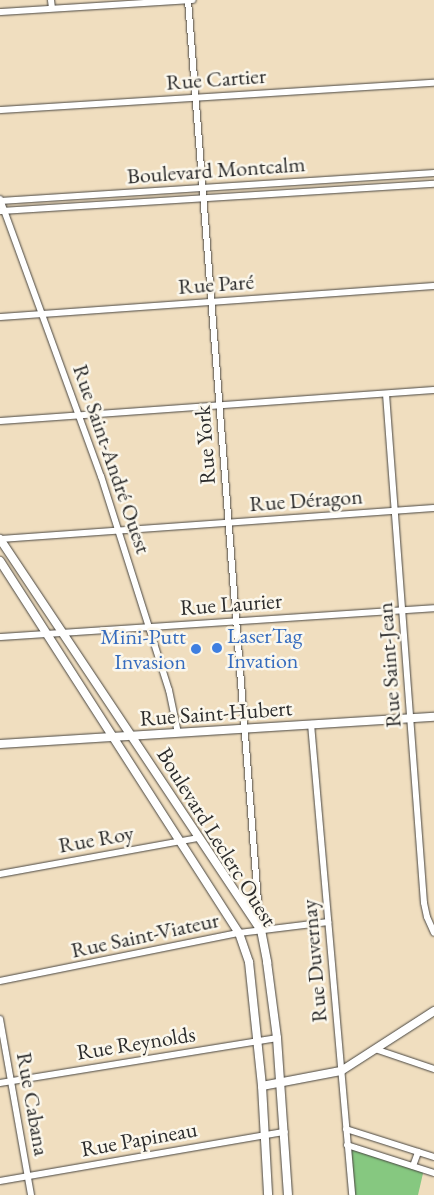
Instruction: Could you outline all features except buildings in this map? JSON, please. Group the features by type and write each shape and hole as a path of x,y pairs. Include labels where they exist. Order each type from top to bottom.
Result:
{"street":[{"path":"51,0 52,8"},
{"name":"Rue York","path":"188,0 260,930"},
{"path":"0,12 193,0"},
{"name":"Rue Cartier","path":"0,110 434,83"},
{"name":"Boulevard Montcalm","path":"0,200 203,189 434,173"},
{"name":"Boulevard Montcalm","path":"2,211 434,184"},
{"name":"Rue Saint-André Ouest","path":"0,200 2,211 42,313 119,530 169,690 178,733"},
{"name":"Rue Paré","path":"0,317 434,286"},
{"path":"0,421 80,417 434,390"},
{"name":"Rue Saint-Jean","path":"386,394 424,903 427,917 434,933"},
{"name":"Rue Déragon","path":"0,539 434,508"},
{"name":"Boulevard Leclerc Ouest","path":"0,539 61,633 133,736 260,930 267,962 282,1082 288,1195"},
{"name":"Boulevard Leclerc Ouest","path":"0,561 240,933 249,962 258,1041 268,1195"},
{"name":"Rue Laurier","path":"0,637 434,608"},
{"name":"Rue Saint-Hubert","path":"0,744 434,717"},
{"name":"Rue Duvernay","path":"310,724 352,1195"},
{"name":"Rue Roy","path":"0,874 199,838"},
{"path":"238,895 248,898 252,897 256,888"},
{"name":"Rue Saint-Viateur","path":"0,981 240,933 328,922"},
{"path":"262,1086 341,1070 434,1012"},
{"name":"Rue Cabana","path":"0,1019 31,1195"},
{"name":"Rue Reynolds","path":"0,1082 277,1038"},
{"path":"375,1049 434,1069"},
{"path":"346,1129 434,1157"},
{"name":"Rue Papineau","path":"0,1181 285,1132"},
{"path":"347,1145 434,1173"},
{"path":"414,1166 418,1152"}],"green space":[{"path":"347,1145 424,1169 418,1195 352,1195"}],"place":[{"name":"LaserTag Invation","path":"217,648"},
{"name":"Mini-Putt Invasion","path":"196,649"}]}
